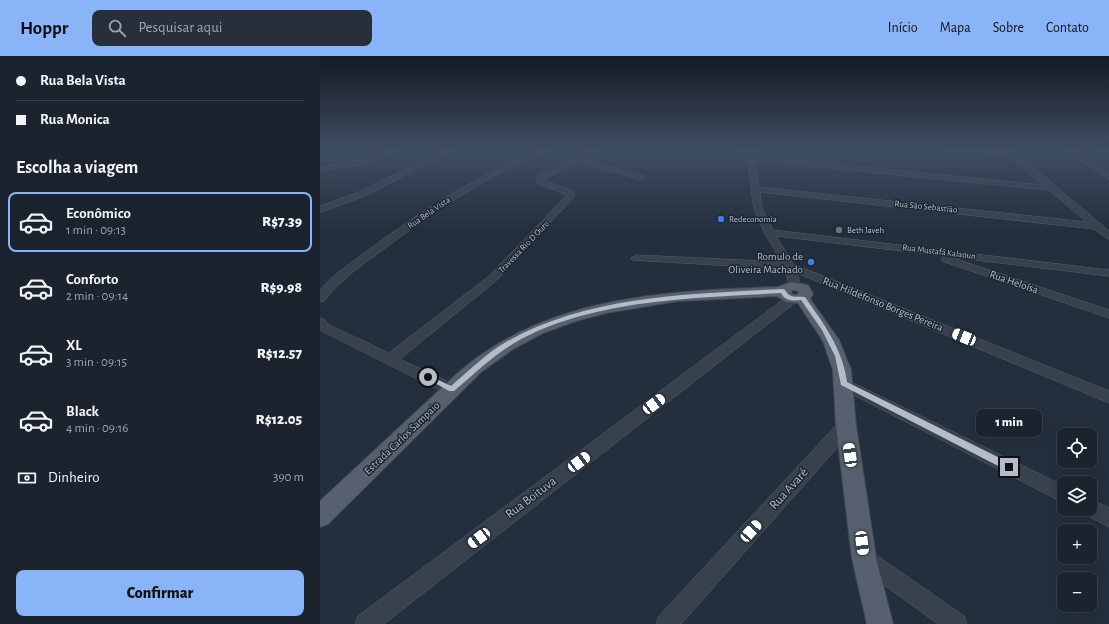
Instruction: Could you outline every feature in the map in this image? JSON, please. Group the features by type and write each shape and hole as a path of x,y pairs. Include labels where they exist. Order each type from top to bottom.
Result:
{"main road":[{"name":"Estrada Carlos Sampaio","path":"320,516 452,390 487,359 506,345 531,332 562,319 598,310 661,300 716,294 793,294"},
{"path":"793,294 831,340 842,370 846,426 864,558 880,624"}],"street":[{"path":"320,209 360,195 400,176"},
{"name":"Rua Bela Vista","path":"320,298 336,281 388,240 458,193 489,176"},
{"name":"Travessa Rio D Ouro","path":"391,359 493,278 567,201 571,195 570,193 541,182 540,178 544,176"},
{"path":"633,176 642,178"},
{"path":"754,176 758,209 769,232 789,266 793,294"},
{"path":"944,176 1051,188"},
{"path":"1036,176 1109,236"},
{"name":"Rua São Sebastião","path":"755,189 1096,226"},
{"name":"Rua Mustafá Kalaoun","path":"769,232 1109,273"},
{"name":"Rua Heloísa","path":"919,250 1109,314"},
{"name":"Rua Hildefonso Borges Pereira","path":"636,258 789,266 1109,396"},
{"name":"Rua Boituva","path":"366,624 793,294"},
{"path":"320,322 325,328 452,390"},
{"path":"843,383 1057,491"},
{"name":"Rua Avaré","path":"667,624 846,426"},
{"path":"1097,512 1109,518"},
{"path":"864,558 956,624"}],"place":[{"name":"Redeconomia","path":"721,219"},
{"name":"Beth Javeh","path":"839,230"},
{"name":"Romulo de Oliveira Machado","path":"811,262"}],"route":[{"path":"428,377 452,390 487,359 506,345 531,332 562,319 598,310 690,296 783,291 783,294 788,298 802,298 825,330 838,356 842,370 843,383 1009,467"}]}
